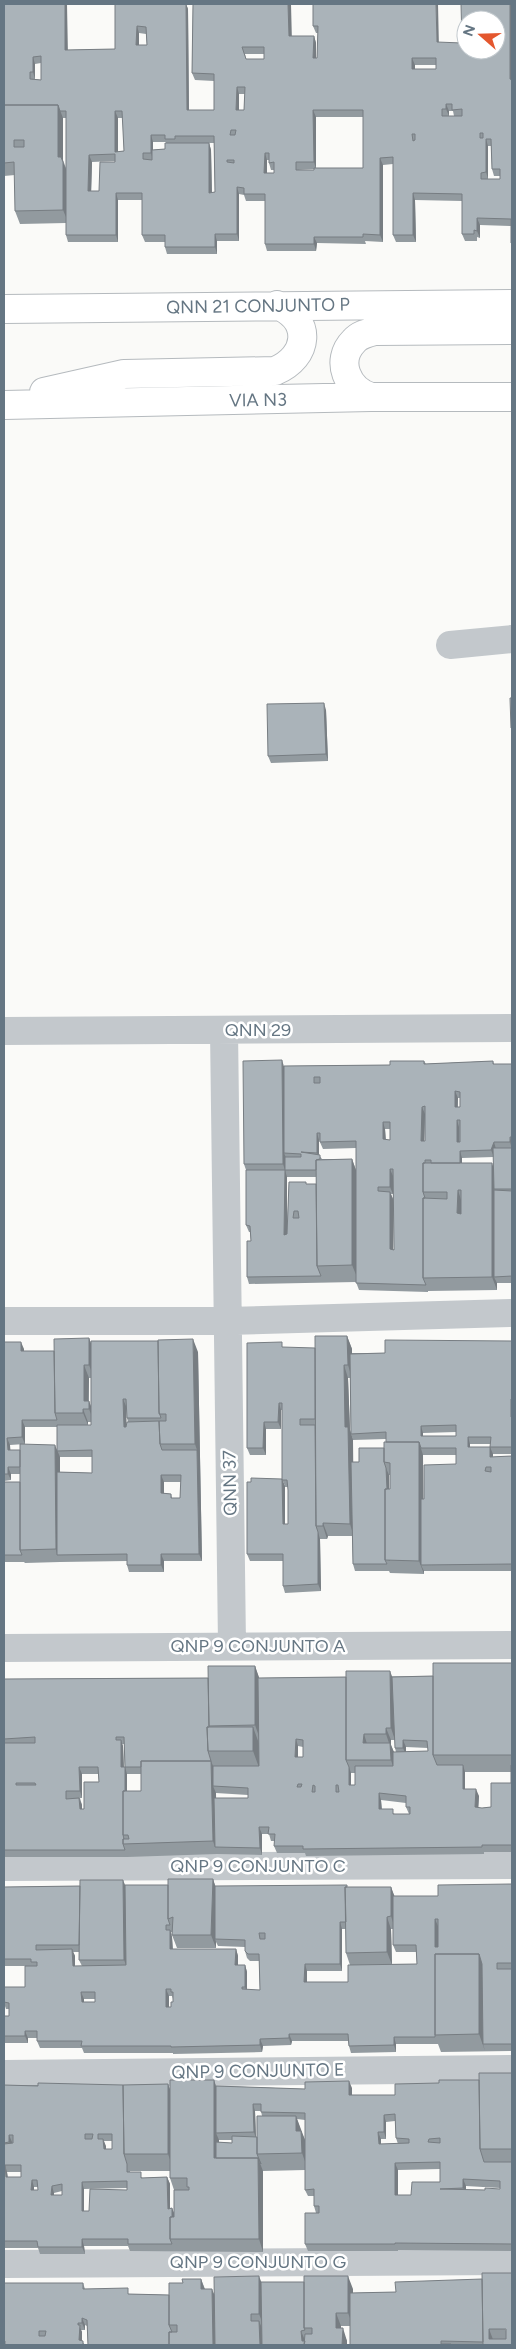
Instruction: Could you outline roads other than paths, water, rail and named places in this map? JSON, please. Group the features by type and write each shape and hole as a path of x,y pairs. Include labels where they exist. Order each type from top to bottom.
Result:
{"main road":[{"name":"QNN 21 CONJUNTO P","path":"4,309 512,304"},
{"path":"4,403 124,374 275,371 294,361 300,351 303,340 297,318 288,310 277,306"},
{"path":"371,397 361,394 352,386 345,370 347,351 354,341 363,334 375,331 512,330"},
{"name":"VIA N3","path":"4,403 371,397 512,397"}],"street":[{"path":"450,645 512,639"},
{"name":"QNN 29","path":"4,1031 512,1028"},
{"name":"QNN 37","path":"224,1030 232,1645"},
{"path":"4,1321 227,1321 512,1313"},
{"name":"QNP 9 CONJUNTO A","path":"4,1648 232,1645 512,1645"},
{"name":"QNP 9 CONJUNTO C","path":"4,1867 512,1866"},
{"name":"QNP 9 CONJUNTO E","path":"4,2074 512,2069"},
{"name":"QNP 9 CONJUNTO G","path":"4,2264 512,2261"}]}
